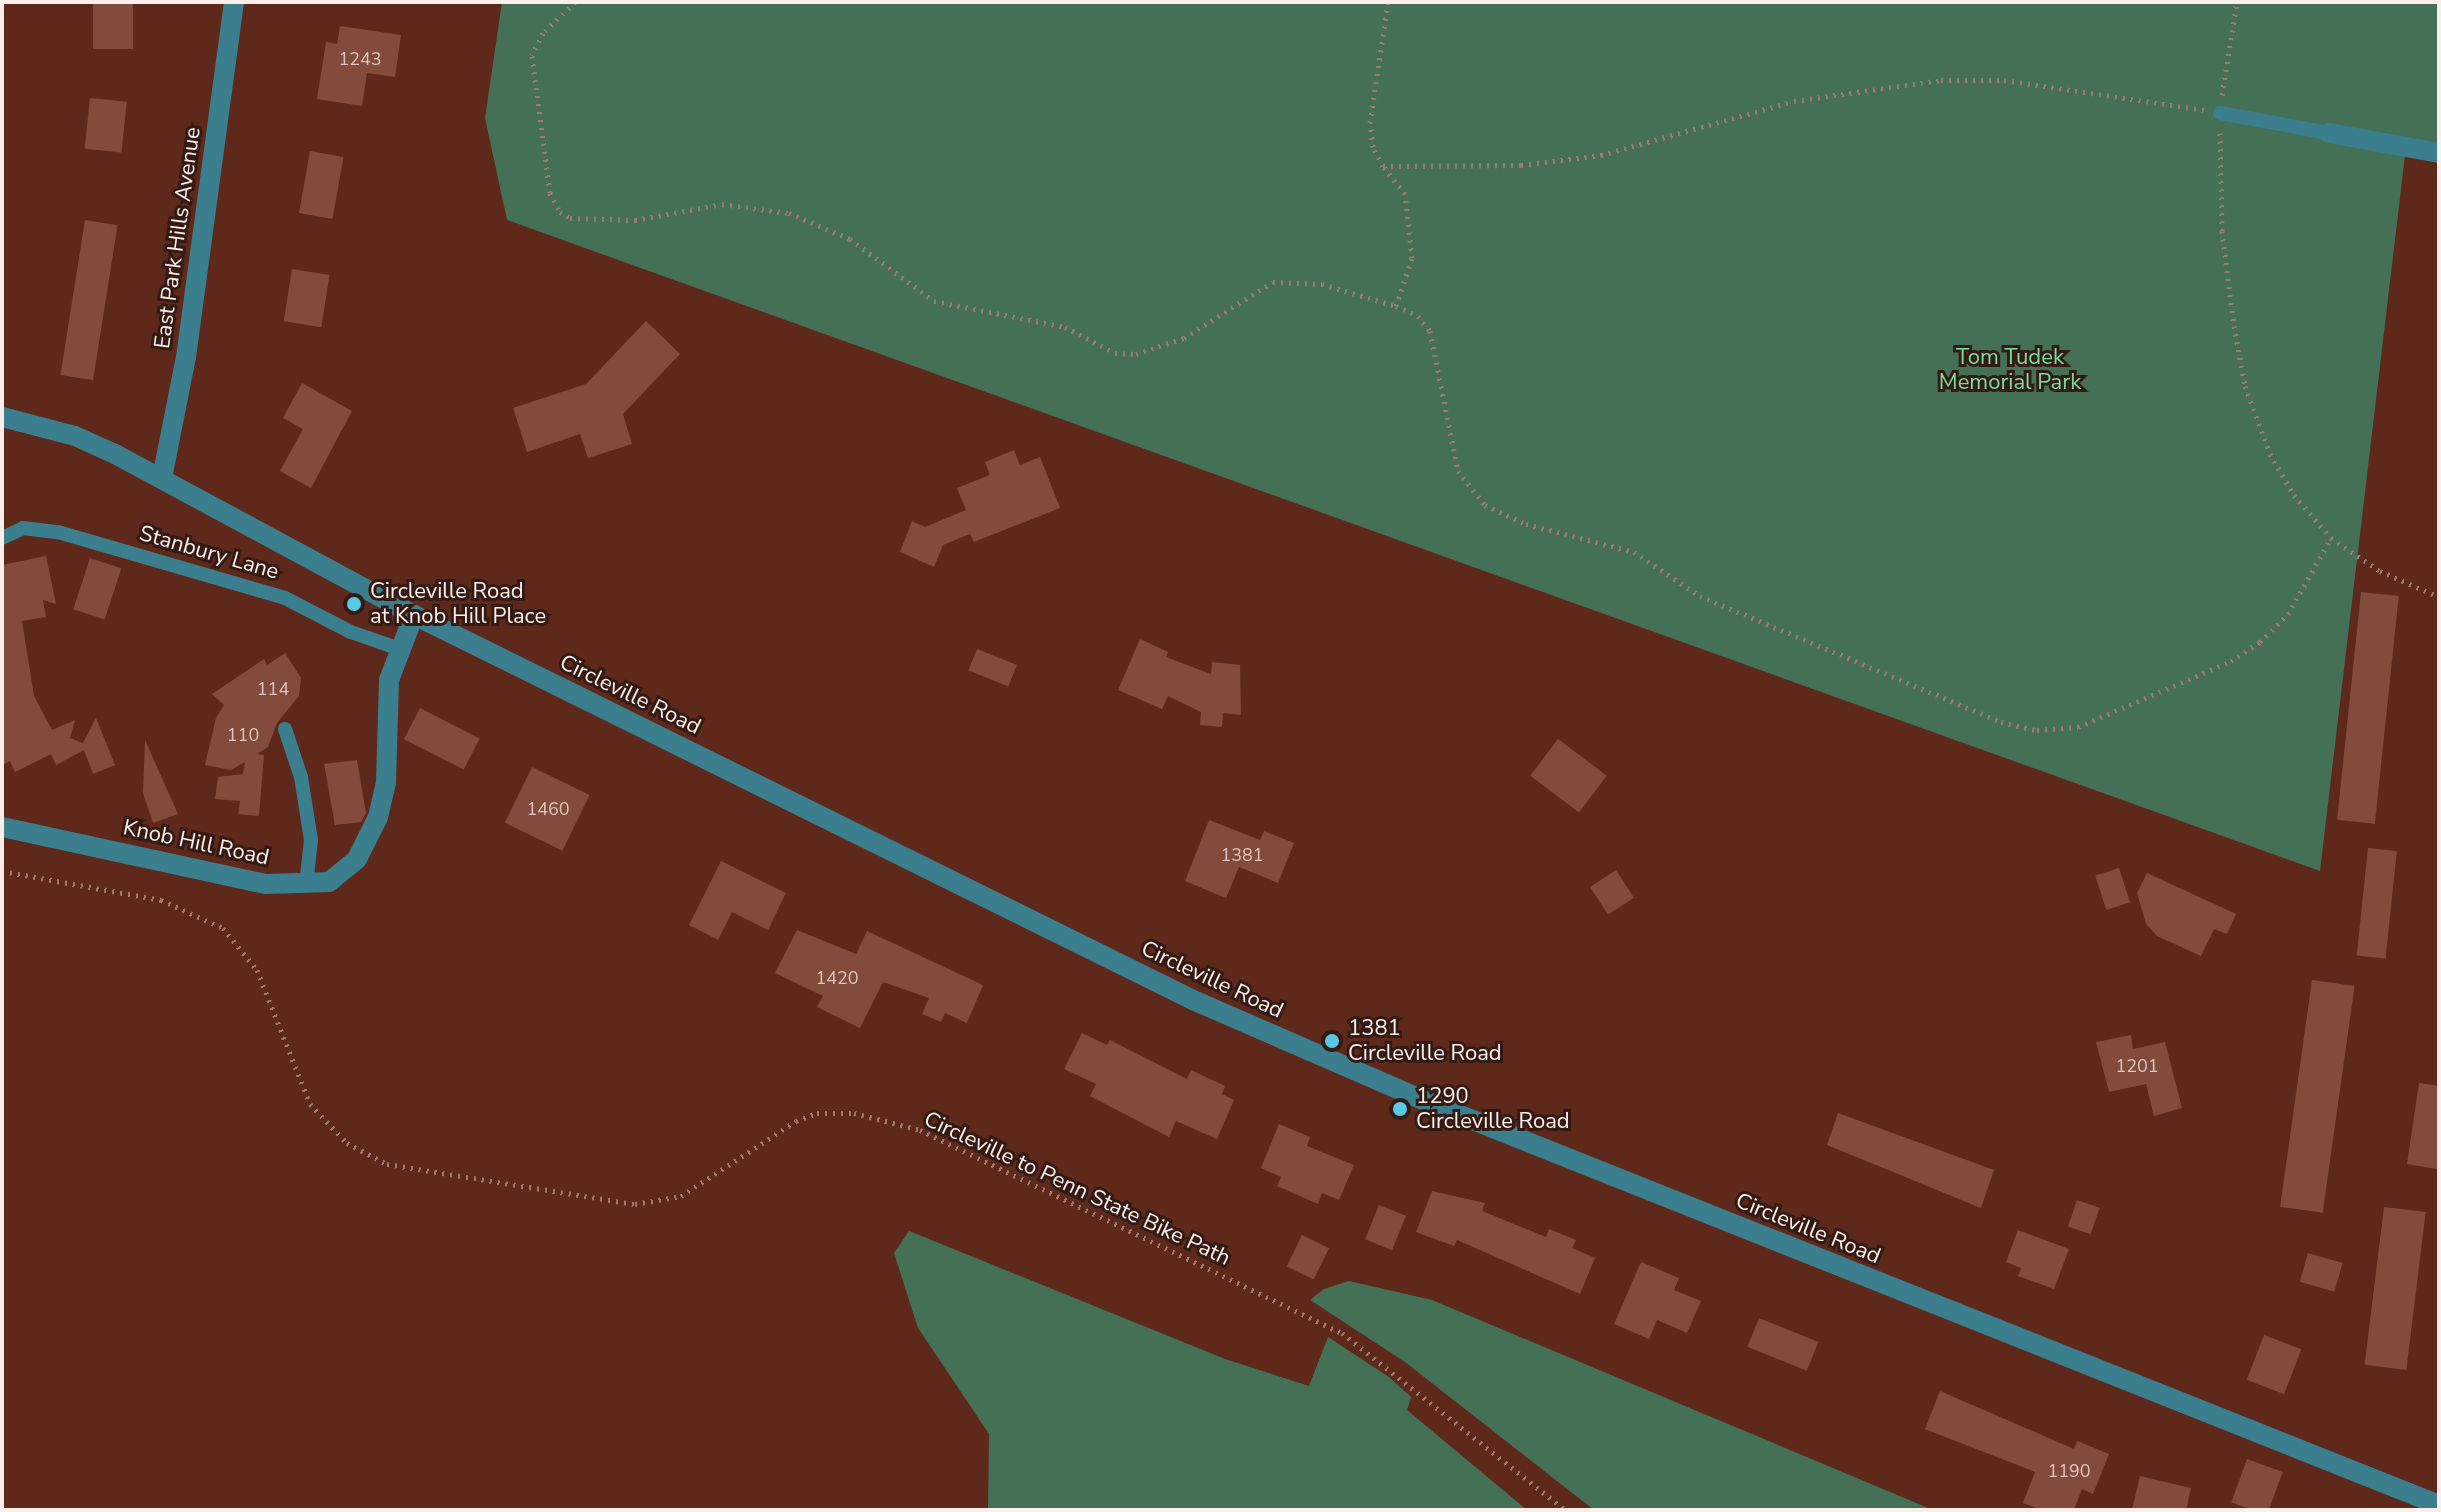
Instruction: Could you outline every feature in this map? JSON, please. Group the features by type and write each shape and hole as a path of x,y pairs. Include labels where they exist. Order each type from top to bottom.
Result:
{"street":[{"name":"East Park Hills Avenue","path":"162,478 186,357 234,2"},
{"path":"2329,133 2439,153"},
{"name":"Circleville Road","path":"2,417 75,436 162,478 414,615 1236,1019 1425,1101 2439,1505"},
{"name":"Knob Hill Road","path":"2,827 266,884 329,882 349,868 378,817 386,782 389,680 397,648 414,615"},
{"path":"2399,1487 2424,1510"}],"lane":[{"path":"2220,113 2329,133"},
{"name":"Stanbury Lane","path":"2,538 23,528 58,532 285,598 351,632 397,648"},
{"path":"285,729 301,777 311,840 306,885"}],"path":[{"path":"575,2 543,33 532,56 547,140 550,193 560,212 570,218 627,221 722,204 789,213 850,239 934,301 1065,327 1124,354 1184,338 1273,282 1322,284 1396,306 1418,316 1430,331 1458,471 1485,505 1526,524 1634,552 1700,596 2011,725 2047,730 2078,727 2242,654 2295,606 2331,538"},
{"path":"1388,2 1370,123 1373,147 1383,166 1405,194 1412,258 1396,306"},
{"path":"2237,2 2220,113 2222,231 2245,386 2278,470 2331,538 2380,571 2439,597"},
{"path":"1383,166 1521,165 1601,155 1794,101 1941,80 2004,80 2220,113"},
{"name":"Circleville to Penn State Bike Path","path":"2,871 161,900 223,928 257,970 310,1104 347,1143 387,1164 635,1204 681,1196 796,1121 817,1113 854,1113 920,1130 1342,1333 1565,1510"}],"green space":[{"name":"Tom Tudek Memorial Park","path":"502,2 2439,2 2439,152 2406,147 2320,871 507,220 485,118"},
{"path":"909,1231 1225,1359 1309,1386 1328,1337 1389,1377 1411,1397 1407,1410 1527,1510 988,1510 989,1434 918,1328 894,1253"},
{"path":"1349,1281 1432,1300 1933,1510 1594,1510 1405,1362 1310,1300 1324,1289"}],"building":[{"path":"93,2 133,2 133,49 93,49"},
{"path":"340,26 401,35 395,77 367,73 362,106 317,99 326,42 337,44"},
{"path":"90,98 127,102 121,153 85,149"},
{"path":"310,151 343,157 333,219 299,213"},
{"path":"85,220 118,225 93,380 60,375"},
{"path":"292,269 330,275 321,327 284,321"},
{"path":"646,321 680,354 623,414 632,444 588,458 580,434 527,452 513,408 586,384"},
{"path":"302,383 352,411 311,488 280,471 303,429 283,418"},
{"path":"1014,450 1020,465 1040,457 1060,508 974,542 970,534 943,545 934,567 900,552 912,521 925,527 966,510 957,488 990,475 985,462"},
{"path":"46,556 56,604 43,600 46,617 22,621 34,696 52,730 75,720 70,738 83,743 96,718 115,765 93,774 84,750 56,765 51,754 15,772 10,761 2,765 2,565"},
{"path":"90,558 121,568 105,620 73,609"},
{"path":"2361,592 2399,596 2375,824 2337,820"},
{"path":"1140,639 1168,652 1166,657 1211,674 1212,662 1240,665 1241,715 1223,713 1222,727 1200,725 1201,712 1168,696 1162,709 1118,690"},
{"path":"977,649 1017,665 1008,686 968,670"},
{"path":"285,653 301,678 299,696 277,723 268,747 257,754 264,755 259,816 238,814 240,801 215,799 218,777 243,774 245,762 231,770 205,765 216,718 224,705 212,694 264,659 267,665"},
{"path":"420,708 480,738 464,770 404,739"},
{"path":"1558,739 1607,776 1579,812 1530,776"},
{"path":"145,740 178,814 153,823 143,793"},
{"path":"357,760 366,813 361,822 335,825 324,764"},
{"path":"532,767 590,795 562,851 505,823"},
{"path":"1209,820 1260,840 1264,831 1294,843 1278,883 1239,867 1226,898 1185,881"},
{"path":"2368,848 2397,851 2386,958 2357,955"},
{"path":"721,861 786,893 768,930 732,912 718,940 689,925"},
{"path":"2119,868 2130,902 2106,910 2095,876"},
{"path":"1616,870 1634,898 1608,915 1590,887"},
{"path":"2147,873 2236,914 2227,934 2214,929 2201,956 2157,936 2146,924 2137,893"},
{"path":"797,930 856,954 867,931 983,985 967,1023 945,1013 941,1022 922,1014 929,998 883,982 860,1028 817,1007 823,996 775,973"},
{"path":"2312,980 2355,986 2323,1213 2280,1207"},
{"path":"1082,1033 1107,1045 1110,1040 1187,1079 1191,1070 1225,1086 1222,1094 1234,1100 1217,1139 1176,1121 1169,1137 1090,1096 1096,1084 1064,1069"},
{"path":"2131,1035 2133,1049 2165,1042 2182,1108 2154,1116 2146,1084 2109,1092 2096,1042"},
{"path":"2419,1083 2439,1086 2437,1169 2407,1164"},
{"path":"1838,1113 1994,1170 1981,1208 1827,1145"},
{"path":"1279,1124 1310,1137 1307,1146 1354,1165 1339,1200 1322,1193 1318,1204 1277,1186 1281,1177 1261,1168"},
{"path":"1432,1191 1485,1203 1482,1211 1546,1237 1549,1229 1576,1240 1572,1248 1595,1258 1580,1294 1457,1240 1454,1246 1416,1232"},
{"path":"2077,1200 2100,1208 2091,1234 2068,1226"},
{"path":"1379,1205 1406,1216 1392,1250 1365,1239"},
{"path":"2384,1207 2426,1212 2406,1370 2365,1365"},
{"path":"2018,1230 2069,1249 2054,1289 2018,1276 2021,1268 2006,1262"},
{"path":"1302,1235 1329,1248 1314,1280 1287,1266"},
{"path":"2308,1253 2343,1263 2334,1292 2300,1282"},
{"path":"1641,1262 1679,1278 1674,1290 1701,1301 1687,1333 1657,1320 1649,1339 1614,1324"},
{"path":"1759,1318 1818,1342 1807,1371 1747,1347"},
{"path":"2264,1335 2301,1349 2284,1394 2247,1380"},
{"path":"1940,1391 2074,1449 2077,1441 2109,1454 2093,1494 2082,1489 2074,1510 2042,1510 2023,1503 2035,1472 1925,1429"},
{"path":"2247,1459 2283,1472 2269,1510 2253,1510 2231,1502"},
{"path":"2140,1476 2191,1488 2186,1510 2132,1510"}],"place":[{"name":"Circleville Road at Knob Hill Place","path":"354,604"},
{"name":"1381 Circleville Road","path":"1332,1041"},
{"name":"1290 Circleville Road","path":"1400,1109"}]}
